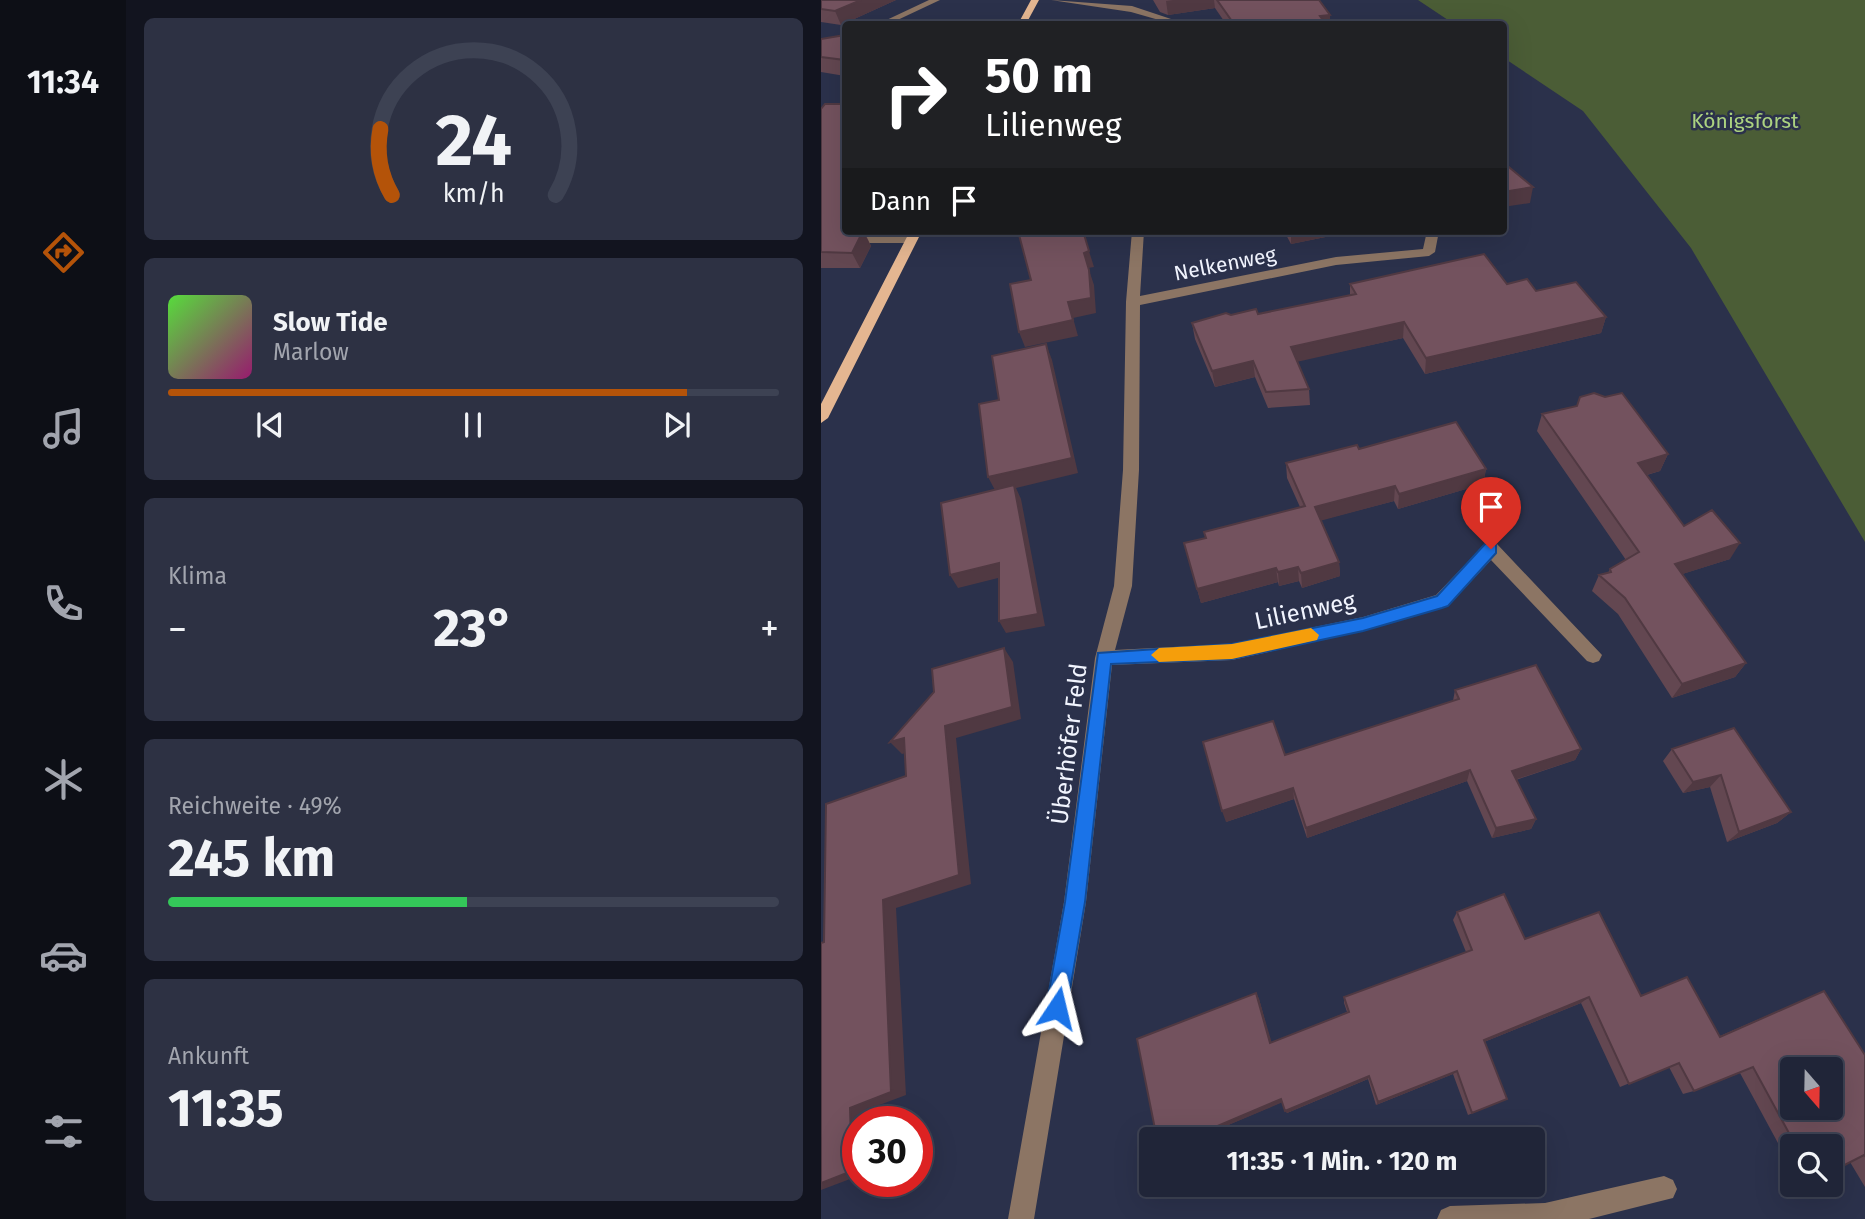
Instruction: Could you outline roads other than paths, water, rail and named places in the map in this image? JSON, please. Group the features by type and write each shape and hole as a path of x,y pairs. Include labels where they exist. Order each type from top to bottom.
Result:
{"main road":[{"path":"1024,21 1035,0"},
{"path":"821,418 914,235"}],"street":[{"path":"890,21 936,0"},
{"path":"1055,0 1132,9 1171,21"},
{"path":"860,235 859,237 863,239 914,235"},
{"name":"Überhöfer Feld","path":"1021,1219 1075,902 1104,658 1123,586 1131,470 1133,302 1138,235"},
{"name":"Nelkenweg","path":"1133,302 1336,261 1429,252 1432,235"},
{"name":"Lilienweg","path":"1104,658 1232,652 1363,624 1442,601 1491,549 1593,655"},
{"path":"1450,1219 1545,1216 1665,1189"}],"park label":[{"name":"Königsforst","path":"1745,121"}]}
